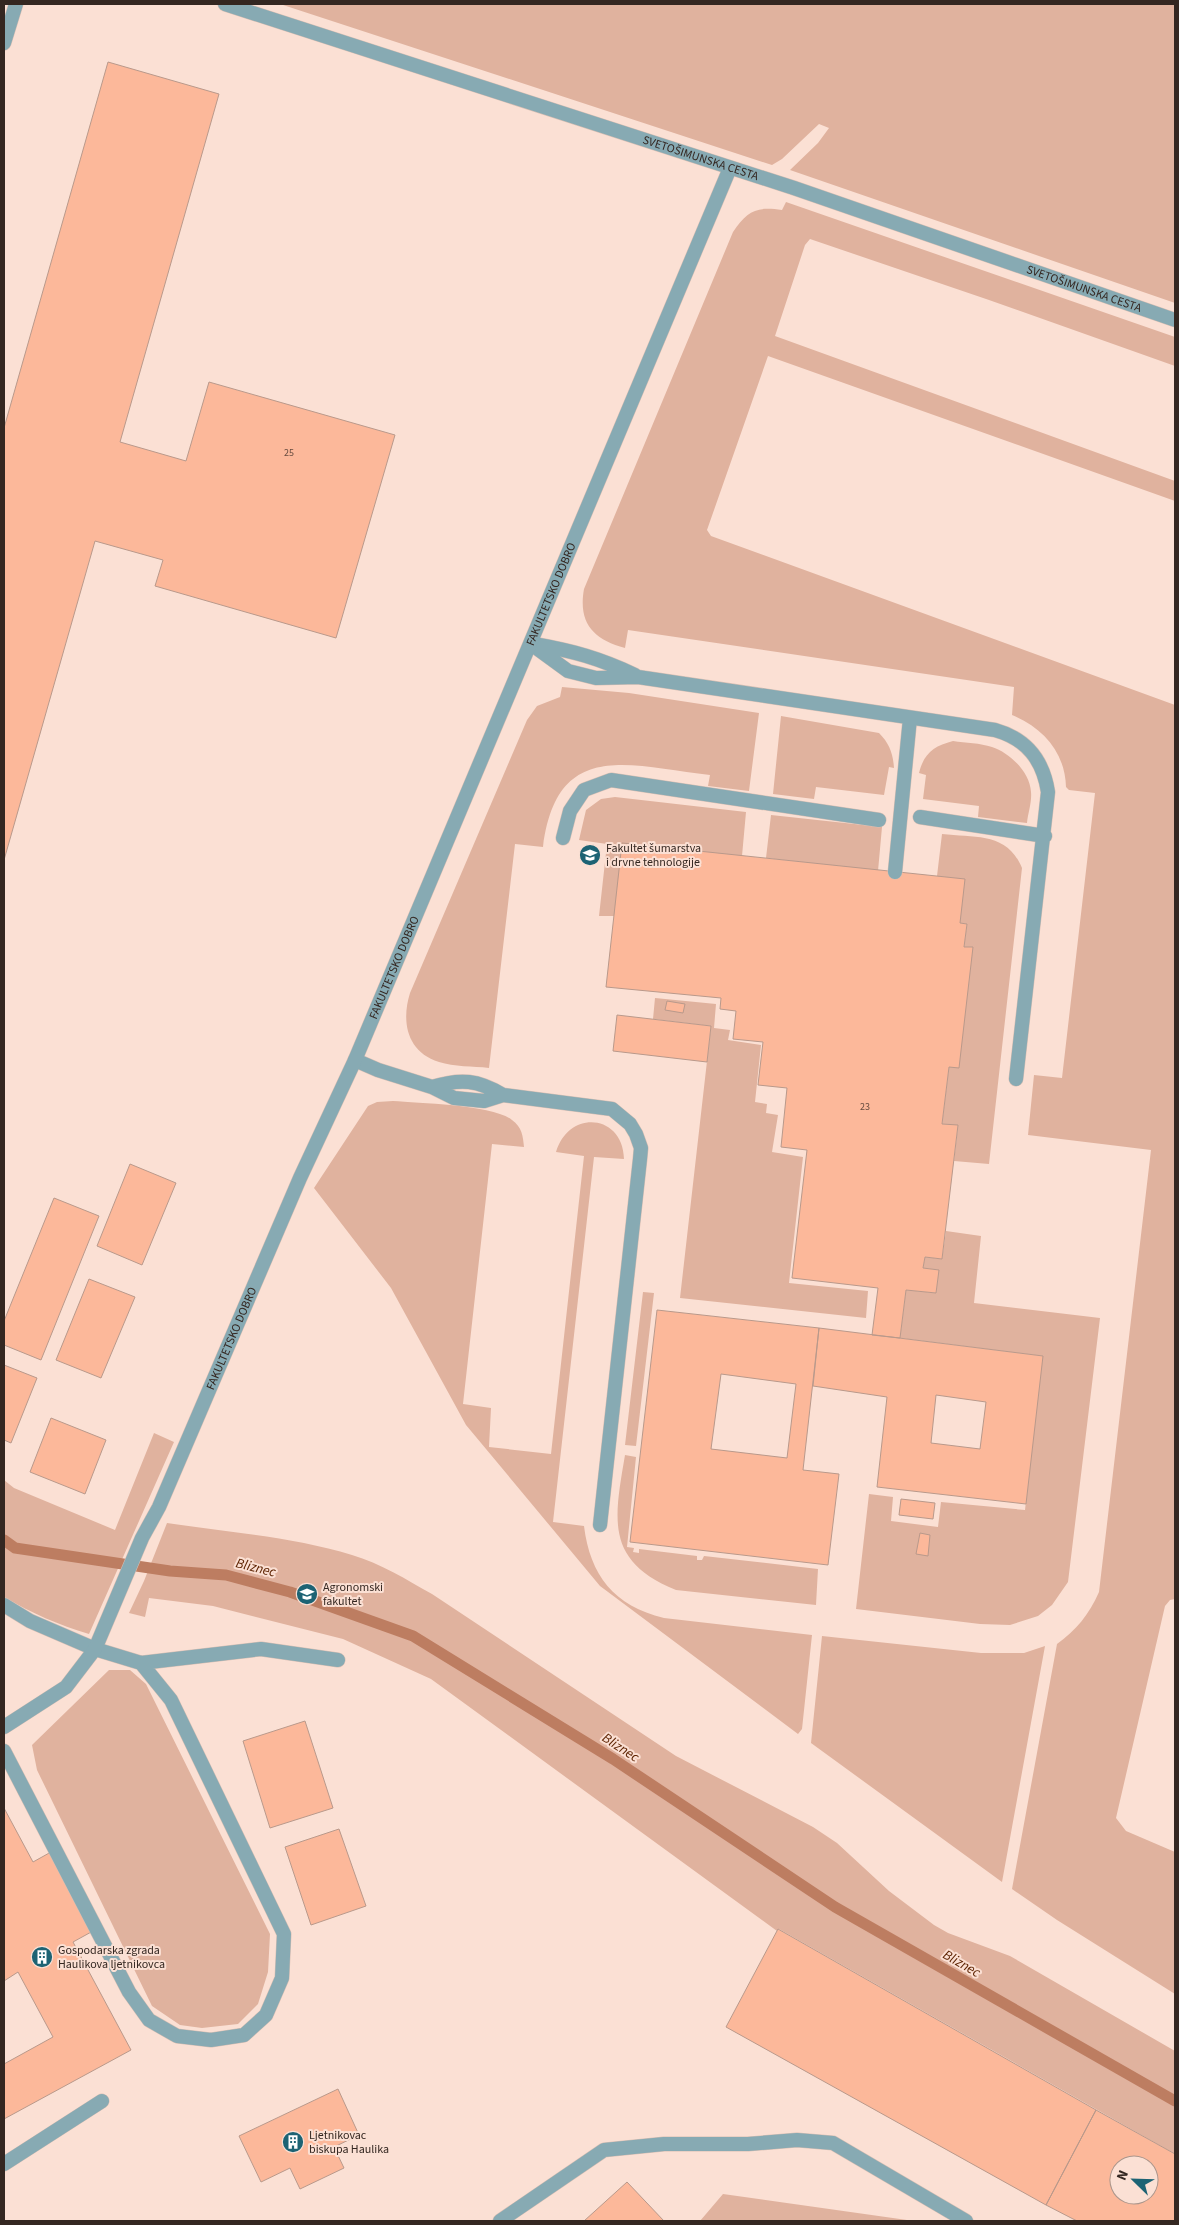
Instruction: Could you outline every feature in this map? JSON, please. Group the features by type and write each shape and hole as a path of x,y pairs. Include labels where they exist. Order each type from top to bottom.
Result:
{"street":[{"path":"4,43 16,4"},
{"name":"SVETOŠIMUNSKA CESTA","path":"225,4 730,168 1175,320"},
{"name":"FAKULTETSKO DOBRO","path":"4,1727 66,1686 95,1649 142,1538 159,1507 296,1188 355,1060 730,168"},
{"path":"531,644 568,671 596,678 638,676 995,730 1009,734 1027,746 1037,756 1046,780 1048,792 1045,836 1016,1079"},
{"path":"531,644 577,652 602,660 638,676"},
{"path":"895,872 910,718"},
{"path":"563,838 570,811 584,790 611,780 879,820"},
{"path":"920,817 1045,836"},
{"path":"355,1060 378,1070 432,1087 454,1098 484,1101 503,1095 612,1109 630,1124 641,1148 600,1525"},
{"path":"4,1605 30,1621 95,1649 142,1662 261,1649 338,1660"},
{"path":"4,1750 129,1992 149,2020 177,2036 211,2040 244,2036 266,2015 282,1978 284,1934 171,1700 142,1662"},
{"path":"4,2164 102,2101"},
{"path":"500,2221 604,2150 664,2144 748,2144 797,2140 833,2143 966,2221"}],"shaded area":[{"path":"280,4 1175,4 1175,303 790,170 818,143 829,128 819,124 782,159 772,165"},
{"path":"786,202 1175,337 1175,366 810,239 805,245 775,336 1175,481 1175,501 768,356 707,530 711,536 1175,705 1175,1599 1170,1600 1165,1606 1116,1818 1126,1831 1175,1852 1175,1994 1057,1920 1012,1889 1057,1644 1081,1621 1091,1608 1099,1592 1151,1150 1028,1135 1034,1075 1062,1078 1095,793 1069,790 1066,787 1065,774 1057,752 1042,734 1023,720 1012,715 1014,687 628,630 625,648 604,640 596,634 590,628 583,611 584,589 733,232 743,219 753,212 765,209 782,210"},
{"path":"562,687 629,693 759,713 749,791 708,786 710,775 625,765 601,767 581,774 564,788 551,812 543,847 515,844 489,1068 445,1064 428,1057 420,1051 409,1035 406,1015 410,993 527,720 537,706 560,697"},
{"path":"781,716 879,733 890,749 894,768 889,767 884,795 816,787 814,799 773,794"},
{"path":"953,741 992,747 1006,754 1018,764 1030,785 1031,792 1027,823 978,817 979,806 923,799 926,775 919,773 924,760 935,748"},
{"path":"615,797 746,812 742,856 614,916 599,916 607,844 579,840 586,810 601,799"},
{"path":"771,815 882,827 878,871 766,858"},
{"path":"942,834 978,837 999,842 1016,856 1022,868 989,1164 954,1161 958,1126 942,1124 949,1067 972,947 964,947 967,924 960,923 937,876"},
{"path":"655,998 716,1004 714,1028 730,1030 728,1040 761,1045 755,1102 767,1104 766,1113 778,1115 772,1152 803,1157 789,1283 868,1291 866,1318 680,1298 711,1026 653,1019"},
{"path":"393,1101 456,1106 489,1111 512,1120 520,1129 522,1135 524,1147 492,1144 463,1404 491,1408 489,1447 551,1454 584,1156 556,1152 563,1138 572,1129 583,1123 605,1126 615,1133 621,1144 624,1159 594,1157 553,1522 584,1526 592,1559 608,1586 618,1597 646,1613 664,1618 812,1635 802,1729 798,1734 600,1586 466,1425 391,1288 314,1188 368,1106 377,1102"},
{"path":"946,1231 981,1236 974,1303 1100,1318 1068,1582 1052,1605 1038,1616 1010,1625 980,1624 856,1609 869,1494 893,1497 891,1521 938,1527 941,1502 1025,1510 1042,1356 900,1338 906,1290 936,1293 938,1270 923,1268 925,1257 942,1259"},
{"path":"643,1292 654,1293 636,1446 625,1445"},
{"path":"154,1433 174,1442 89,1634 45,1618 4,1597 4,1480 14,1488 115,1530"},
{"path":"625,1455 636,1457 627,1547 634,1548 633,1552 639,1553 639,1549 697,1556 697,1560 702,1560 704,1556 818,1569 816,1605 676,1590 653,1579 637,1566 626,1552 620,1536 618,1499"},
{"path":"167,1523 307,1544 362,1558 393,1572 432,1594 676,1756 813,1827 837,1843 889,1891 934,1925 948,1933 1010,1956 1175,2051 1175,2154 779,1929 777,1931 431,1679 343,1639 213,1606 149,1598 145,1617 129,1613"},
{"path":"822,1636 981,1653 1024,1653 1045,1646 1002,1882 811,1743"},
{"path":"109,1670 130,1670 146,1684 270,1934 268,1972 258,2004 238,2024 202,2028 180,2025 152,2006 37,1770 32,1745"},
{"path":"723,2194 914,2221 700,2221"}],"building":[{"path":"108,62 219,94 120,442 186,461 209,382 395,435 336,638 155,586 163,560 95,541 4,860 4,428"},
{"path":"622,843 965,879 960,923 967,924 964,947 973,947 959,1068 949,1067 942,1124 958,1125 942,1259 925,1257 923,1268 939,1270 936,1293 906,1290 900,1338 872,1335 878,1288 792,1278 807,1150 781,1147 787,1088 758,1085 763,1042 733,1039 736,1011 720,1009 721,998 606,987"},
{"path":"667,1001 685,1004 683,1013 665,1010"},
{"path":"617,1015 711,1026 707,1062 613,1051"},
{"path":"130,1164 176,1183 142,1265 97,1246"},
{"path":"54,1198 99,1216 41,1360 4,1345 4,1321"},
{"path":"89,1279 135,1297 101,1378 56,1360"},
{"path":"657,1310 819,1328 803,1470 839,1474 828,1565 630,1542","holes":["721,1374 796,1384 787,1458 711,1449"]},
{"path":"819,1328 1043,1356 1026,1504 877,1487 887,1397 813,1386","holes":["936,1395 986,1402 980,1449 931,1443"]},
{"path":"4,1365 37,1378 11,1443 4,1440"},
{"path":"51,1418 106,1440 85,1494 30,1472"},
{"path":"901,1499 935,1503 933,1519 899,1515"},
{"path":"920,1533 930,1535 928,1556 916,1554"},
{"path":"305,1721 333,1808 270,1828 243,1741"},
{"name":"Gospodarska zgrada Haulikova ljetnikovca","path":"4,1808 33,1862 51,1852 93,1931 73,1942 131,2050 4,2119 4,2064 53,2037 18,1972 4,1981"},
{"path":"339,1829 366,1906 311,1925 285,1847"},
{"path":"778,1929 1096,2110 1046,2205 726,2027"},
{"name":"Ljetnikovac biskupa Haulika","path":"338,2089 359,2135 334,2147 344,2168 300,2189 290,2168 261,2182 239,2136"},
{"path":"1096,2110 1175,2154 1175,2221 1077,2221 1046,2205"},
{"path":"627,2182 664,2221 584,2221"}],"waterway":[{"name":"Bliznec","path":"4,1540 15,1548 170,1571 226,1575 290,1592 413,1636 613,1759 835,1907 1175,2101"}],"place":[{"name":"Fakultet šumarstva i drvne tehnologije","path":"590,855"},
{"name":"Agronomski fakultet","path":"307,1594"},
{"name":"Gospodarska zgrada Haulikova ljetnikovca","path":"42,1957"},
{"name":"Ljetnikovac biskupa Haulika","path":"293,2142"}]}
